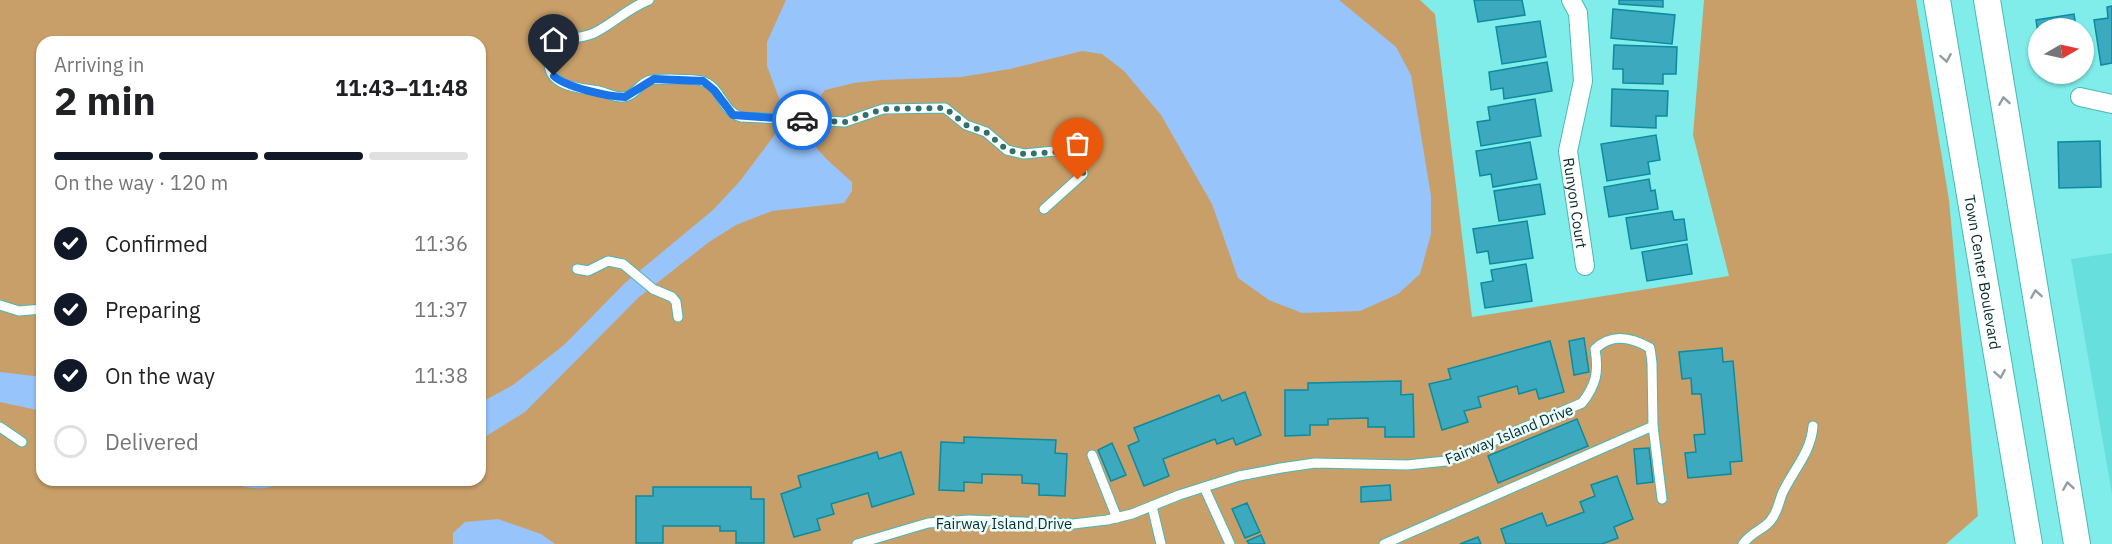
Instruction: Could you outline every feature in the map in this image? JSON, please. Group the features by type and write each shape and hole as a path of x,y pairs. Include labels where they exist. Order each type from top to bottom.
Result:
{"main road":[{"name":"Town Center Boulevard","path":"1937,0 2029,544"},
{"path":"1988,0 2077,544"}],"street":[{"name":"Runyon Court","path":"1571,0 1578,13 1583,81 1568,151 1585,266"},
{"path":"2080,97 2112,104"}],"lane":[{"path":"649,0 629,9 595,33 569,39 555,46 549,60 554,76 560,82 577,89 625,97 654,79 703,81 714,90 733,115 778,119 845,122 883,109 945,108 966,125 986,132 1007,150 1024,154 1072,151 1081,159 1083,174 1044,208"},
{"path":"578,269 588,271 608,261 615,261 653,289 672,297 676,302 678,317"},
{"path":"0,305 19,311 36,310"},
{"name":"Fairway Island Drive","path":"857,544 928,523 969,520 1073,524 1117,518 1239,476 1315,463 1407,465 1446,461 1582,404 1594,388 1599,369 1595,349 1605,340 1622,338 1637,340 1650,348 1653,363 1653,426 1662,499"},
{"path":"1384,544 1653,426"},
{"path":"1743,544 1752,532 1770,523 1773,518 1783,492 1810,447 1813,426"},
{"path":"0,427 22,442"},
{"path":"1092,455 1117,518"},
{"path":"1204,487 1230,544"},
{"path":"1152,506 1161,544"}],"shaded area":[{"path":"0,0 1420,0 1435,14 1472,317 1729,276 1693,135 1704,0 1916,0 1949,200 1978,516 1946,544 0,544"},
{"path":"786,0 1339,0 1396,47 1411,75 1431,196 1431,234 1420,274 1398,294 1360,311 1302,313 1269,300 1238,278 1212,204 1161,115 1124,71 1102,54 1082,51 1010,69 961,77 854,83 825,90 815,106 810,119 809,131 819,151 852,182 852,191 844,203 772,211 736,225 709,242 638,298 525,412 486,436 486,400 513,385 564,345 625,283 713,210 740,181 782,125 783,109 767,66 767,42"},
{"path":"2112,253 2112,494 2071,259"},
{"path":"0,372 36,376 36,410 0,402"},
{"path":"241,486 272,486 257,488"},
{"path":"498,519 541,534 555,544 453,544 453,533 465,522"}],"building":[{"path":"1474,0 1522,0 1525,15 1478,22"},
{"path":"1619,0 1663,0 1663,7 1619,4"},
{"path":"2112,6 2112,63 2101,65 2094,20 2108,18 2107,7"},
{"path":"1613,9 1675,15 1672,44 1611,38"},
{"path":"2074,14 2075,18 2049,18"},
{"path":"1540,21 1546,57 1502,64 1496,27"},
{"path":"1614,45 1677,47 1676,74 1663,74 1663,84 1623,83 1623,69 1613,69"},
{"path":"1547,62 1552,91 1504,99 1503,88 1491,90 1489,72"},
{"path":"1612,89 1668,91 1667,116 1656,116 1656,128 1611,126"},
{"path":"1535,99 1541,136 1481,146 1477,122 1490,120 1488,107"},
{"path":"1656,135 1660,160 1648,162 1650,174 1607,181 1601,144"},
{"path":"2100,141 2101,187 2059,188 2058,142"},
{"path":"1530,142 1537,179 1493,187 1491,174 1480,176 1476,151"},
{"path":"1649,179 1651,191 1655,190 1658,209 1609,217 1604,187"},
{"path":"1540,184 1545,214 1499,221 1494,191"},
{"path":"1672,211 1674,220 1684,219 1687,240 1631,249 1626,218"},
{"path":"1527,221 1533,258 1490,264 1488,251 1477,253 1473,229"},
{"path":"1687,244 1692,274 1647,281 1642,252"},
{"path":"1526,264 1532,301 1485,308 1481,283 1493,281 1491,270"},
{"path":"1584,338 1589,372 1574,375 1569,341"},
{"path":"1550,341 1564,392 1539,399 1536,389 1519,394 1517,386 1478,397 1481,407 1464,411 1468,422 1442,430 1429,384 1451,379 1448,369"},
{"path":"1722,348 1723,362 1733,361 1742,461 1730,462 1731,474 1688,478 1685,453 1696,452 1694,435 1705,434 1701,394 1692,394 1691,378 1682,379 1679,352"},
{"path":"1401,381 1401,395 1413,394 1414,437 1385,437 1385,427 1368,427 1368,418 1328,419 1328,425 1310,425 1310,435 1285,436 1285,390 1308,390 1308,383"},
{"path":"1245,392 1261,435 1236,445 1233,438 1217,444 1215,439 1163,459 1169,476 1144,486 1128,446 1139,441 1134,428 1219,395 1222,401"},
{"path":"1577,419 1588,446 1498,483 1488,456"},
{"path":"964,437 1056,440 1055,453 1067,454 1065,496 1039,495 1039,484 1022,483 1022,475 982,474 982,483 964,482 964,491 939,490 941,442 964,443"},
{"path":"1112,443 1126,475 1111,481 1098,450"},
{"path":"1649,448 1653,482 1637,484 1634,449"},
{"path":"877,452 879,459 901,452 914,494 872,507 868,493 831,504 834,514 817,519 820,530 794,537 781,494 801,487 798,476"},
{"path":"1617,476 1633,519 1614,527 1618,538 1602,544 1506,544 1501,529 1542,513 1547,526 1584,512 1580,502 1595,496 1591,485"},
{"path":"1390,485 1391,500 1361,502 1361,487"},
{"path":"653,487 751,487 751,499 764,499 764,543 736,543 736,531 720,531 720,526 663,526 663,543 636,543 636,496 653,496"},
{"path":"1247,503 1260,532 1245,538 1232,509"},
{"path":"1261,535 1265,544 1249,544 1247,541"},
{"path":"1478,537 1481,544 1460,544"}],"way so far":[{"path":"802,120 845,122 883,109 945,108 952,111 966,125 986,132 1003,148 1015,153 1072,151 1084,164 1083,174 1078,180"}],"route":[{"path":"554,76 560,82 577,89 619,97 630,96 643,84 654,79 703,81 714,90 733,115 802,120"}]}
